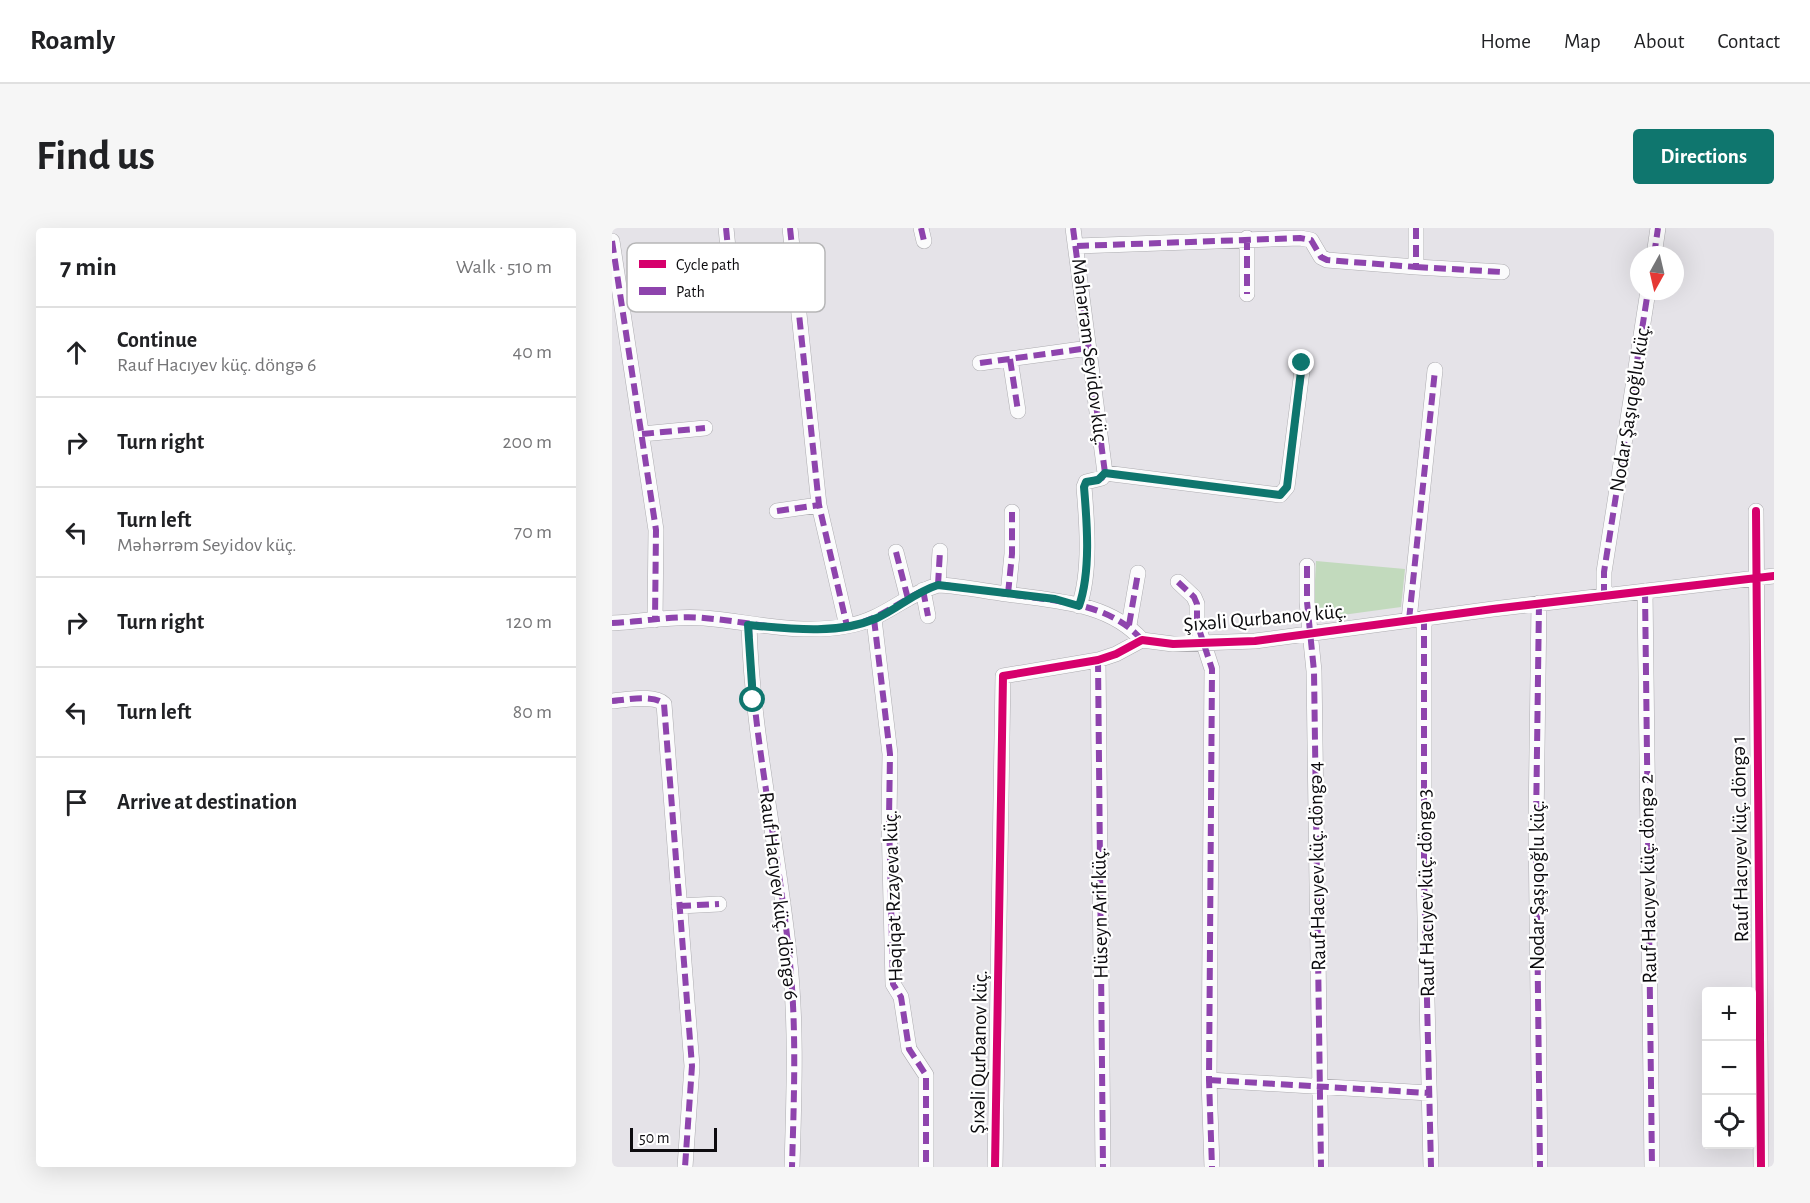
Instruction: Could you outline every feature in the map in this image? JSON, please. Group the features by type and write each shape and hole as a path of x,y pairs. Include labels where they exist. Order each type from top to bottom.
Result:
{"street":[{"path":"726,228 728,243"},
{"path":"790,228 792,243"},
{"name":"Məhərrəm Seyidov küç.","path":"1073,228 1105,473 1098,480 1086,482 1084,487 1087,518 1084,586 1079,606"},
{"path":"1416,228 1416,267"},
{"path":"1655,246 1658,228"},
{"path":"1077,246 1312,234 1317,252 1327,260 1502,272"},
{"path":"1247,238 1247,294"},
{"path":"612,241 656,530 655,620"},
{"name":"Nodar Şaşıqoğlu küç.","path":"1604,596 1604,572 1647,300"},
{"path":"799,312 819,504 847,626"},
{"path":"980,363 1089,348"},
{"path":"1010,359 1018,411"},
{"path":"1105,473 1280,495 1287,487 1302,363"},
{"name":"Rauf Hacıyev küç. döngə 3","path":"1431,1167 1416,619 1435,370"},
{"path":"642,434 705,428"},
{"path":"777,511 819,504"},
{"name":"Rauf Hacıyev küç. döngə 1","path":"1756,511 1761,1167"},
{"path":"1008,594 1012,554 1012,512"},
{"path":"938,585 940,551"},
{"path":"896,552 908,599"},
{"name":"Rauf Hacıyev küç. döngə 4","path":"1307,566 1314,671 1321,1167"},
{"path":"1129,625 1138,573"},
{"name":"Şıxəli Qurbanov küç.","path":"995,1167 1001,683 1003,676 1008,673 1098,660 1116,654 1142,640 1205,644 1310,634 1539,603 1774,576"},
{"path":"1178,582 1194,597 1197,623 1212,669 1209,1080 1212,1167"},
{"path":"612,623 703,618 782,628 847,626 874,619 923,590 938,585 1055,599 1116,618 1129,625 1142,640"},
{"path":"923,590 928,616"},
{"name":"Rauf Hacıyev küç. döngə 2","path":"1645,591 1652,1167"},
{"name":"Nodar Şaşıqoğlu küç.","path":"1539,603 1536,836 1540,1167"},
{"name":"Həqiqət Rzayeva küç.","path":"874,619 890,754 889,819 894,984 901,997 906,1042 926,1075 926,1167"},
{"name":"Rauf Hacıyev küç. döngə 6","path":"748,625 753,700 783,900 793,991 796,1055 792,1167"},
{"name":"Hüseyn Arif küç.","path":"1098,660 1103,1167"},
{"path":"612,700 650,699 660,700 664,704 692,1066 685,1167"},
{"path":"679,906 719,904"},
{"path":"1209,1080 1429,1093"}],"green space":[{"path":"1316,561 1405,569 1401,607 1313,619"}],"marked path":[{"path":"726,228 728,243"},
{"path":"790,228 792,243"},
{"path":"921,228 924,241"},
{"path":"1073,228 1105,473 1102,478 1086,482 1084,487 1087,563 1079,606"},
{"path":"1077,246 1300,238 1311,240 1321,257 1327,260 1416,267 1416,228"},
{"path":"1655,246 1658,228"},
{"path":"1247,238 1247,294"},
{"path":"612,241 656,530 655,620"},
{"path":"1416,267 1502,272"},
{"path":"1604,596 1604,572 1647,300"},
{"path":"799,312 819,505 847,626"},
{"path":"980,363 1089,348"},
{"path":"1010,359 1018,411"},
{"path":"1105,473 1280,495 1287,487 1303,363"},
{"path":"1409,620 1435,370"},
{"path":"642,434 705,428"},
{"path":"777,511 819,505"},
{"path":"1008,594 1012,554 1012,512"},
{"path":"938,585 940,551"},
{"path":"896,552 908,599"},
{"path":"1307,566 1307,602 1314,671 1321,1167"},
{"path":"1129,625 1138,573"},
{"path":"1178,582 1194,597 1197,604 1197,623 1212,669 1209,1080 1212,1167"},
{"path":"612,623 693,617 775,627 811,629 847,626 872,618 938,585 1080,605 1114,618 1129,627 1142,640"},
{"path":"923,590 928,616"},
{"path":"1645,591 1652,1167"},
{"path":"1539,603 1536,824 1540,1167"},
{"path":"1424,618 1424,875 1431,1167"},
{"path":"874,619 890,754 889,819 893,984 901,997 909,1049 926,1075 926,1167"},
{"path":"749,625 755,708 792,981 794,1060 792,1167"},
{"path":"1098,660 1103,1167"},
{"path":"612,701 647,698 664,704 692,1066 685,1167"},
{"path":"679,906 719,904"},
{"path":"1209,1080 1429,1093"}],"cycle path":[{"path":"1756,511 1761,1167"},
{"path":"995,1167 1003,676 1098,660 1116,654 1142,640 1173,644 1255,641 1493,609 1774,576"}],"route":[{"path":"753,700 748,625 782,628 847,626 874,619 923,590 938,585 1055,599 1079,606 1084,586 1087,518 1084,487 1086,482 1098,480 1105,473 1174,480 1272,496 1285,492 1302,363"}]}
